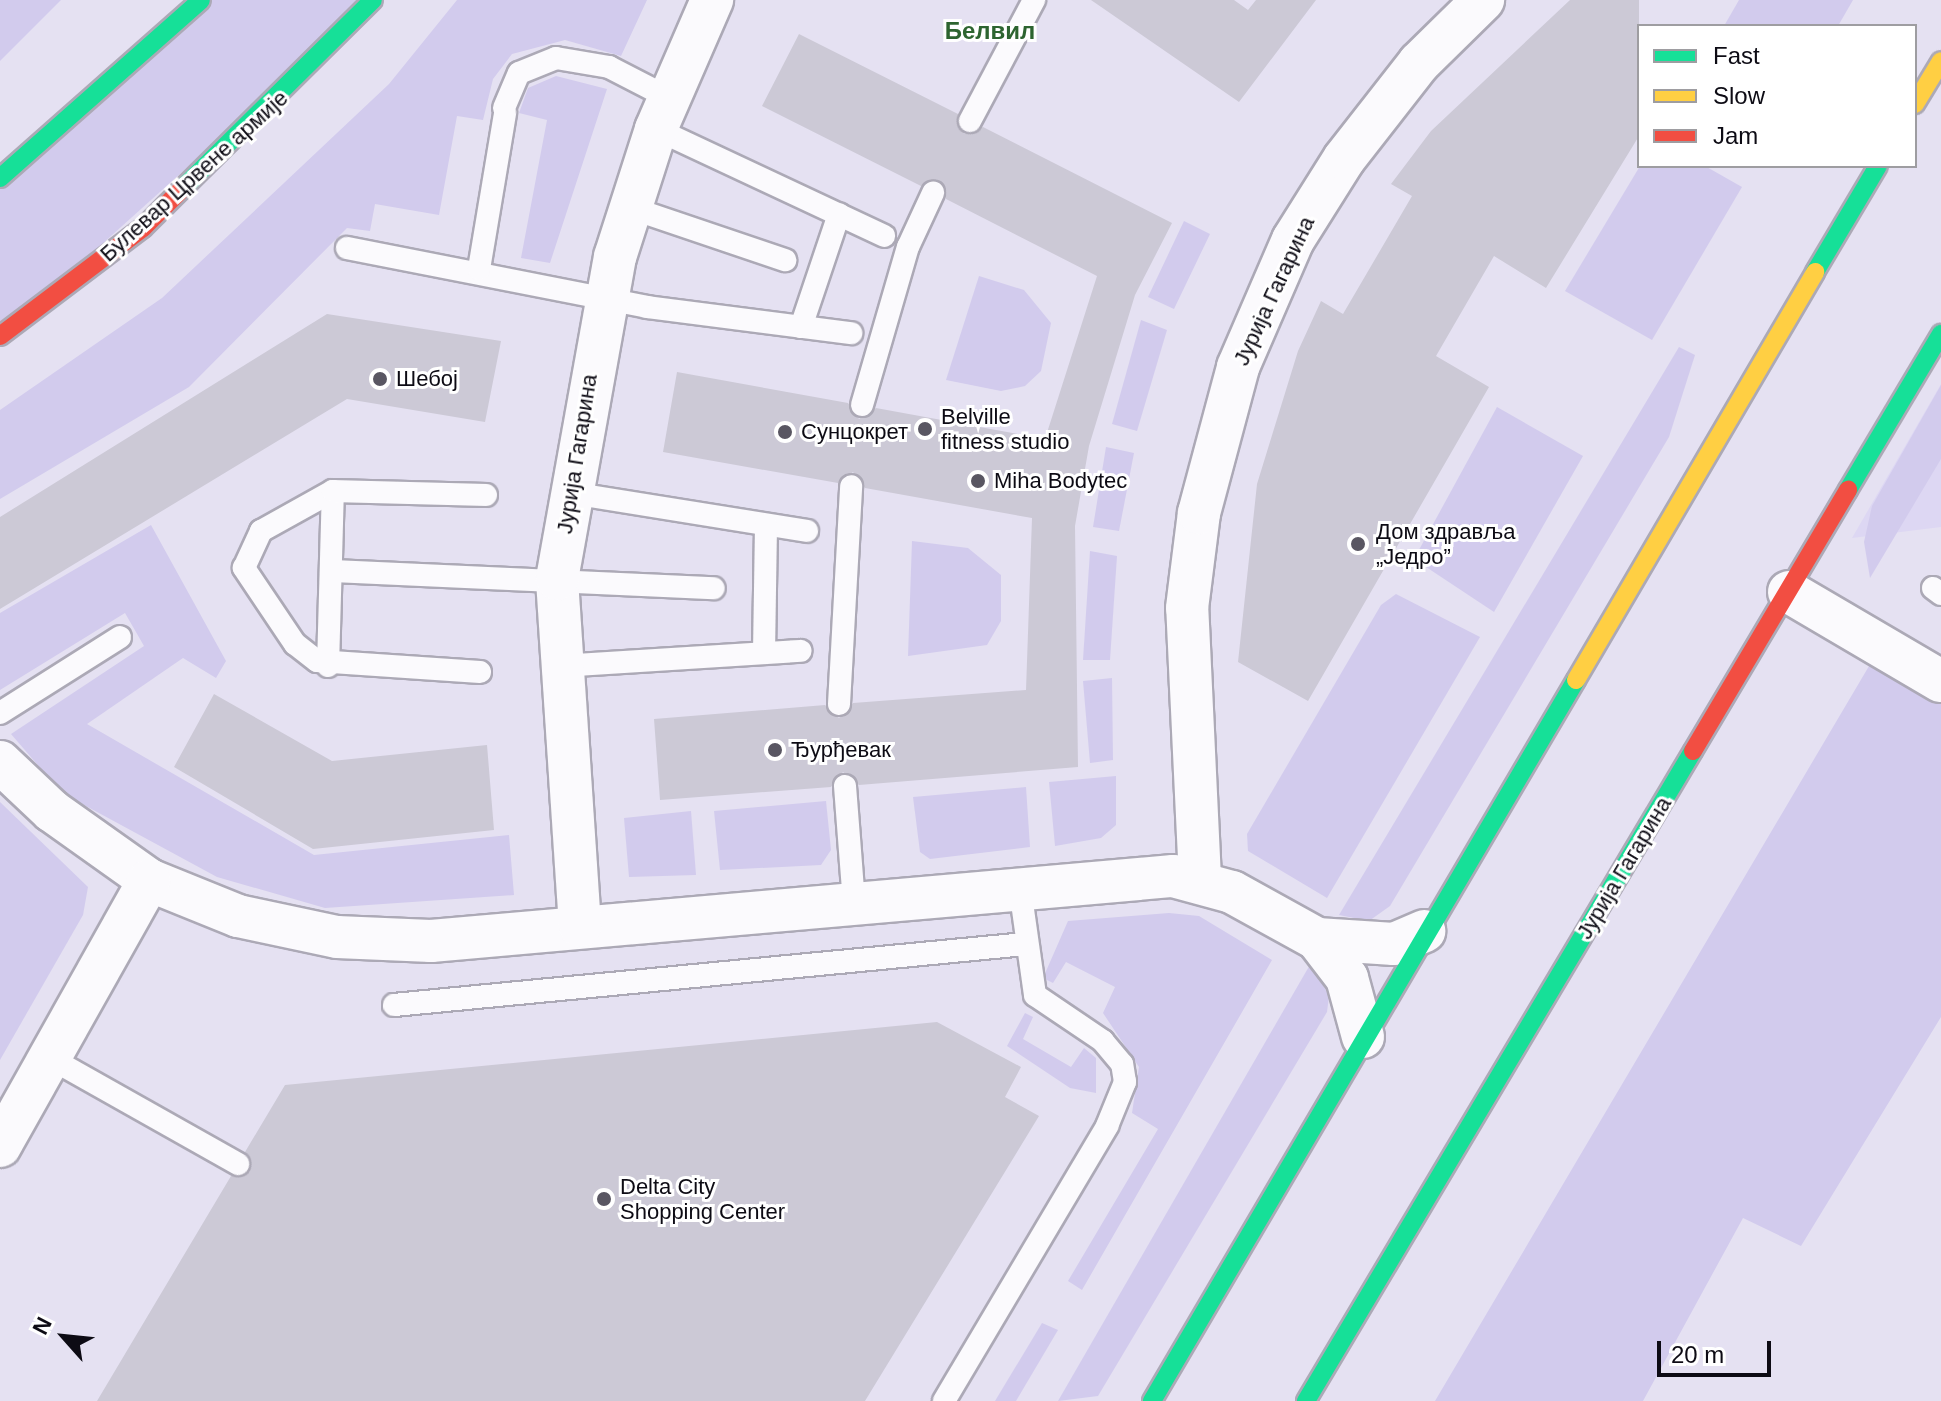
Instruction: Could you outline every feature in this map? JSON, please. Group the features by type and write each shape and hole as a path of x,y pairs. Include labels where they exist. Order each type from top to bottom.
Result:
{"main road":[{"path":"0,178 201,0"},
{"name":"Булевар Црвене армије","path":"0,336 154,218 373,0"},
{"path":"1917,101 1941,61"},
{"path":"1152,1401 1424,931 1877,168"},
{"name":"Јурија Гагарина","path":"1306,1401 1941,334"}],"street":[{"name":"Јурија Гагарина","path":"580,926 560,666 557,579 605,297 631,208 653,103 712,0"},
{"name":"Јурија Гагарина","path":"1200,879 1187,608 1199,513 1238,367 1293,240 1344,159 1419,63 1483,0"},
{"path":"1789,592 1941,681"},
{"path":"0,762 52,811 149,880 238,916 337,937 431,941 1020,888 1200,879 1317,939 1373,946 1424,931"},
{"path":"0,1146 149,880"},
{"path":"1317,939 1347,978 1363,1037"}],"lane":[{"path":"970,121 1034,0"},
{"path":"479,269 505,110 529,64 575,62 653,103 839,214 884,236"},
{"path":"862,405 908,247 933,193"},
{"path":"631,208 785,260"},
{"path":"801,327 839,214"},
{"path":"347,248 479,269 605,297 851,333"},
{"path":"839,704 851,486"},
{"path":"328,666 333,491"},
{"path":"480,672 328,666 295,644 244,568 261,531 333,491 486,495"},
{"path":"571,493 807,531"},
{"path":"764,653 766,525"},
{"path":"333,571 714,588"},
{"path":"0,713 120,637"},
{"path":"560,666 801,651"},
{"path":"845,786 854,903"},
{"path":"944,1401 1107,1126 1125,1082 1122,1064 1103,1041 1035,995 1025,944 1020,888"},
{"path":"394,1005 1025,944"},
{"path":"50,1058 238,1164"}],"shaded area":[{"path":"0,0 61,0 0,61"},
{"path":"201,0 373,0 0,336 0,178"},
{"path":"457,0 647,0 621,56 565,40 512,54 493,79 483,120 457,116 439,215 375,204 370,231 347,228 189,387 0,499 0,410 162,298 389,84"},
{"path":"1739,0 1853,0 1839,24 1725,24"},
{"path":"556,76 607,89 550,263 521,258 547,120 519,113 528,88"},
{"path":"1639,168 1709,168 1742,187 1652,340 1565,291"},
{"path":"1184,221 1210,234 1174,309 1148,297"},
{"path":"979,276 1024,290 1051,323 1041,371 1025,386 1001,391 946,380"},
{"path":"1141,320 1167,330 1137,431 1112,424"},
{"path":"1679,347 1695,355 1669,437 1390,906 1369,921 1339,915"},
{"path":"1941,384 1941,527 1852,538"},
{"path":"1941,385 1941,459 1870,578 1864,542 1872,506"},
{"path":"1497,407 1583,456 1494,612 1414,559"},
{"path":"1106,447 1134,453 1119,531 1093,527"},
{"path":"151,525 226,661 216,678 183,658 87,724 314,855 509,835 514,895 325,908 217,877 62,793 11,734 144,646 125,613 0,690 0,613"},
{"path":"912,541 968,548 1001,575 1001,621 987,645 908,656"},
{"path":"1090,551 1117,556 1110,660 1083,660"},
{"path":"1396,594 1480,637 1327,898 1248,851 1247,834 1381,605"},
{"path":"1872,661 1941,700 1941,1017 1801,1246 1743,1218 1643,1401 1435,1401"},
{"path":"1112,678 1113,760 1090,763 1083,681"},
{"path":"1116,776 1116,825 1101,838 1055,846 1049,782"},
{"path":"1026,787 1030,847 930,859 920,852 913,797"},
{"path":"826,801 831,850 821,865 720,870 714,811"},
{"path":"0,802 88,887 83,915 0,1060"},
{"path":"691,811 696,875 629,877 624,818"},
{"path":"1169,913 1199,916 1272,960 1082,1290 1068,1281 1158,1129 1132,1113 1139,1067 1103,1013 1115,987 1066,962 1053,983 1043,978 1068,921"},
{"path":"1311,963 1329,996 1327,1012 1098,1396 1058,1401"},
{"path":"1025,1013 1033,1017 1023,1039 1071,1067 1084,1048 1096,1058 1096,1093 1070,1088 1007,1046"},
{"path":"1042,1323 1058,1330 1016,1401 995,1401"}],"building":[{"path":"1091,0 1234,0 1248,10 1256,0 1316,0 1239,102"},
{"path":"1570,0 1639,0 1637,139 1546,288 1494,256 1436,356 1489,387 1308,701 1238,662 1257,484 1298,351 1321,301 1343,314 1412,196 1391,184 1431,131"},
{"path":"799,34 958,114 964,134 983,127 1172,223 1135,295 1089,446 1075,526 1078,767 859,785 843,772 831,787 660,800 654,719 825,705 839,718 853,703 1026,690 1032,518 865,488 853,472 838,483 663,452 677,372 848,403 859,419 876,408 1045,439 1097,276 946,199 940,181 921,186 762,106"},
{"path":"327,314 501,341 485,422 347,399 0,609 0,517"},
{"path":"214,694 332,761 487,745 494,830 313,849 174,767"},
{"name":"Delta City Shopping Center","path":"937,1022 1021,1067 1005,1097 1039,1116 865,1401 97,1401 231,1176 250,1172 245,1152 285,1085"}],"traffic: fast":[{"path":"0,178 201,0"},
{"path":"183,188 373,0"},
{"path":"1815,272 1877,168"},
{"path":"1848,490 1941,334"},
{"path":"1152,1401 1576,680"},
{"path":"1306,1401 1693,751"}],"traffic: slow":[{"path":"1917,101 1941,61"},
{"path":"1576,680 1815,272"}],"traffic: jam":[{"path":"0,336 143,228 183,188"},
{"path":"1693,751 1848,490"}],"place":[{"name":"Шебој","path":"380,379"},
{"name":"Belville fitness studio","path":"925,429"},
{"name":"Сунцокрет","path":"785,432"},
{"name":"Miha Bodytec","path":"978,481"},
{"name":"Дом здравља „Једро”","path":"1358,544"},
{"name":"Ђурђевак","path":"775,750"},
{"name":"Delta City Shopping Center","path":"604,1199"}],"district":[{"name":"Белвил","path":"990,31"}]}
